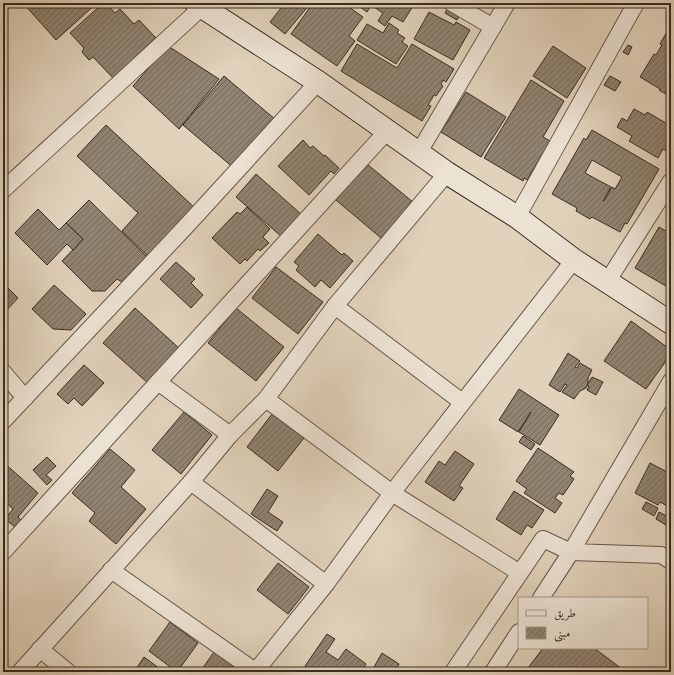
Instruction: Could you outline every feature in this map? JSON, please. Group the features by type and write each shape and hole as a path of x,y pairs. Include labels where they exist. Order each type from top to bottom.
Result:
{"street":[{"path":"452,3 494,27"},
{"path":"419,152 507,3"},
{"path":"517,217 636,3"},
{"path":"3,190 199,5 318,82 447,173 517,217 574,260 671,323"},
{"path":"3,421 190,222 318,82"},
{"path":"3,552 388,130"},
{"path":"20,672 191,482 230,436 266,399 335,306 447,173"},
{"path":"607,282 671,180"},
{"path":"111,570 255,672 326,584 392,493 574,260"},
{"path":"335,306 462,402"},
{"path":"3,372 25,398"},
{"path":"158,382 230,436"},
{"path":"542,597 571,552 671,382"},
{"path":"266,399 392,493 520,573"},
{"path":"191,482 326,584"},
{"path":"453,672 543,539 571,552 661,555 671,561"},
{"path":"493,672 518,634"},
{"path":"40,650 68,672"}],"building":[{"path":"23,3 97,3 56,40"},
{"path":"103,3 106,3 115,13 120,9 134,24 139,20 156,38 113,78 93,57 89,60 82,52 84,48 70,33"},
{"path":"285,3 311,3 285,34 270,22"},
{"path":"313,3 343,3 363,17 349,36 355,41 337,66 291,34"},
{"path":"415,3 403,22 392,16 385,26 378,21 383,13 371,5 367,12 356,4"},
{"path":"449,5 461,12 457,20 445,13"},
{"path":"429,12 454,25 456,22 470,30 453,60 414,39"},
{"path":"389,23 399,30 397,33 405,38 402,42 408,46 396,64 357,40 367,24 383,33"},
{"path":"671,25 671,97 640,77 654,54 656,55 662,45 660,44"},
{"path":"357,44 397,68 412,44 454,69 446,82 443,80 441,84 443,86 436,96 434,95 428,105 431,106 422,121 341,71"},
{"path":"628,45 632,47 628,55 623,52"},
{"path":"168,46 219,79 179,129 133,86"},
{"path":"553,46 586,68 567,98 533,76"},
{"path":"224,76 276,120 235,169 183,125"},
{"path":"610,76 621,82 615,91 604,85"},
{"path":"531,80 564,101 543,137 550,141 527,180 524,178 523,181 484,158"},
{"path":"466,92 506,117 481,157 441,132"},
{"path":"634,109 645,115 647,112 671,126 671,143 666,151 663,149 658,158 629,141 632,136 617,127 622,118 627,121"},
{"path":"106,125 196,209 150,258 122,231 138,213 77,156"},
{"path":"592,130 659,169 627,224 625,223 620,232 592,217 590,219 576,211 577,208 552,194 584,138 586,140","holes":["592,160 622,177 615,189 612,187 603,201 611,187 585,173"]},
{"path":"303,140 310,148 313,146 339,168 334,174 331,171 309,195 278,166"},
{"path":"367,164 414,203 391,231 389,229 381,238 336,200"},
{"path":"256,174 302,215 282,237 236,197"},
{"path":"89,200 147,257 122,282 117,279 105,291 92,291 62,261 83,239 66,223"},
{"path":"247,207 270,229 263,237 269,243 260,251 258,249 247,261 245,259 240,264 212,238 237,212 240,214"},
{"path":"38,209 59,230 66,223 83,239 73,250 67,244 47,265 15,233"},
{"path":"659,227 671,234 671,289 635,268"},
{"path":"318,234 342,255 344,253 353,261 330,288 321,280 315,287 296,270 299,266 294,262"},
{"path":"176,262 195,279 191,283 203,295 191,308 160,279"},
{"path":"276,267 323,302 298,334 252,298"},
{"path":"3,283 18,298 3,314"},
{"path":"54,285 86,314 71,330 53,329 32,309"},
{"path":"135,308 180,349 149,384 103,343"},
{"path":"236,308 284,347 256,381 208,343"},
{"path":"631,321 671,350 671,354 646,389 604,361"},
{"path":"568,353 580,361 575,367 577,368 580,363 592,370 588,378 586,388 580,391 574,399 562,392 567,385 565,384 560,392 549,385"},
{"path":"84,365 104,383 82,406 74,398 68,404 57,394"},
{"path":"592,377 603,382 596,395 587,390 589,386 587,385"},
{"path":"519,389 559,415 540,445 519,432 531,412 518,432 499,420"},
{"path":"184,412 212,435 181,474 152,450"},
{"path":"272,414 304,438 278,471 247,447"},
{"path":"523,436 535,444 531,450 519,442"},
{"path":"538,448 574,472 570,476 574,479 563,495 559,493 555,498 562,503 555,513 524,493 527,489 516,481"},
{"path":"110,449 135,470 121,487 146,509 116,544 89,521 95,513 72,493"},
{"path":"455,451 474,464 459,486 463,488 454,501 425,482 439,461 445,465"},
{"path":"47,457 56,466 46,475 52,480 47,485 33,470"},
{"path":"3,462 38,493 18,517 21,520 15,527 5,519 13,509 3,500"},
{"path":"650,463 671,474 671,508 660,502 658,505 635,493"},
{"path":"267,489 278,496 268,512 283,522 277,531 251,514"},
{"path":"514,491 544,510 532,528 527,525 521,535 496,519"},
{"path":"646,502 658,508 654,516 642,509"},
{"path":"659,512 670,518 666,525 656,519"},
{"path":"278,563 309,587 288,614 257,590"},
{"path":"170,622 198,643 177,672 149,651"},
{"path":"327,634 335,639 326,652 338,660 346,649 366,664 361,672 314,672 305,666"},
{"path":"542,649 595,649 626,672 525,672"},
{"path":"214,652 224,659 242,672 200,672"},
{"path":"382,653 399,664 395,672 379,672 380,671 374,667"},
{"path":"144,657 164,672 134,672"}]}
